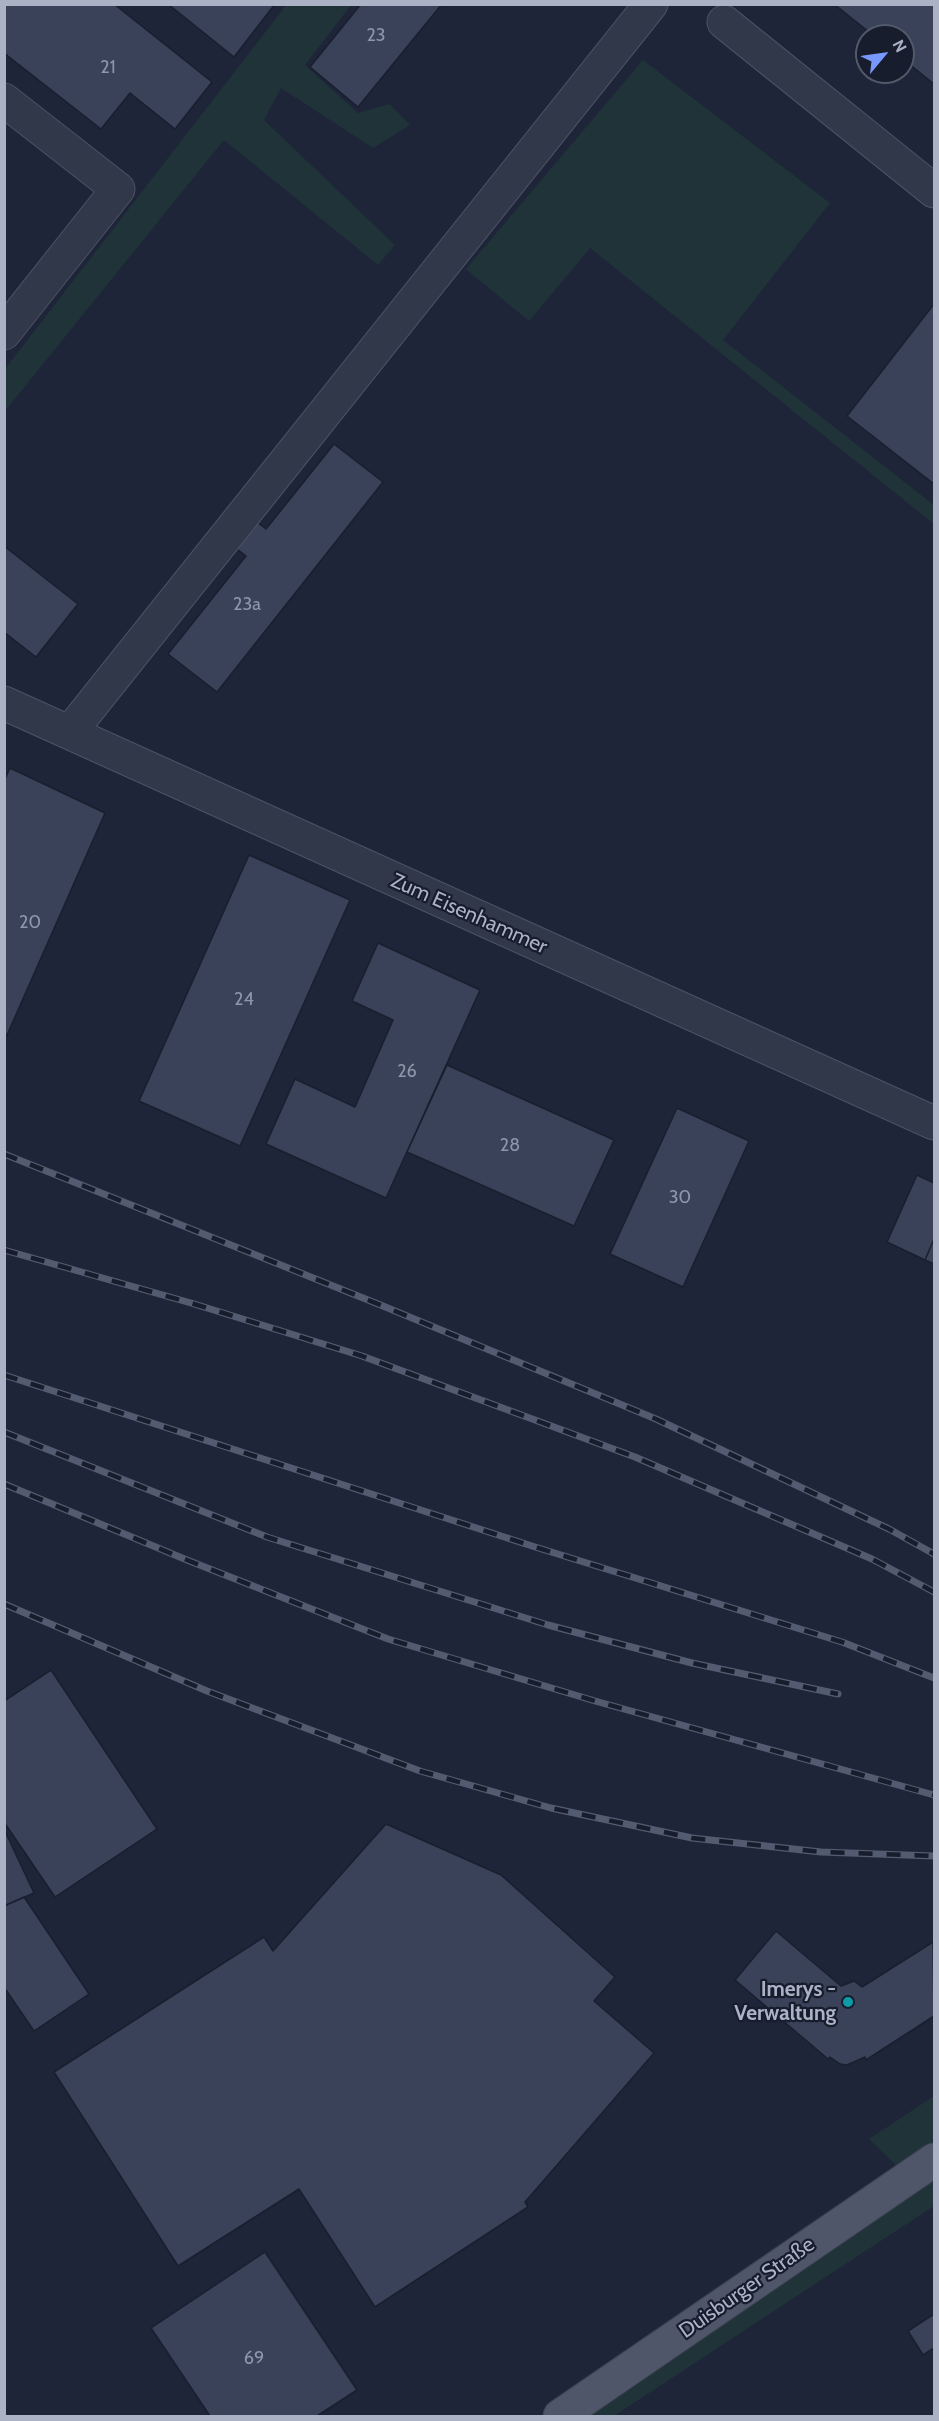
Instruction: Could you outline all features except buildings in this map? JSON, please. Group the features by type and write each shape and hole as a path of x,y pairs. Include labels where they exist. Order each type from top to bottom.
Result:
{"main road":[{"name":"Duisburger Straße","path":"560,2416 934,2160"}],"street":[{"path":"70,732 651,4"},
{"path":"721,10 934,191"},
{"path":"4,100 118,189 4,333"},
{"name":"Zum Eisenhammer","path":"4,703 934,1123"}],"shaded area":[{"path":"287,4 351,5 305,65 358,113 390,104 410,125 373,148 281,88 264,120 395,245 378,265 224,140 5,411 5,369"},
{"path":"643,60 830,203 723,340 934,505 934,524 590,248 529,321 466,269"},
{"path":"934,2096 934,2151 903,2172 869,2139"},
{"path":"934,2173 934,2206 614,2416 580,2416"}],"railway":[{"path":"4,1154 383,1306 656,1419 889,1529 934,1554"},
{"path":"4,1250 191,1303 362,1356 635,1457 872,1559 934,1592"},
{"path":"4,1375 532,1546 842,1642 934,1678"},
{"path":"4,1432 267,1537 548,1625 692,1663 838,1694"},
{"path":"4,1484 187,1560 388,1639 595,1701 934,1795"},
{"path":"4,1604 207,1691 420,1771 551,1808 692,1838 821,1852 934,1856"}],"place":[{"name":"Imerys - Verwaltung","path":"848,2002"}]}
